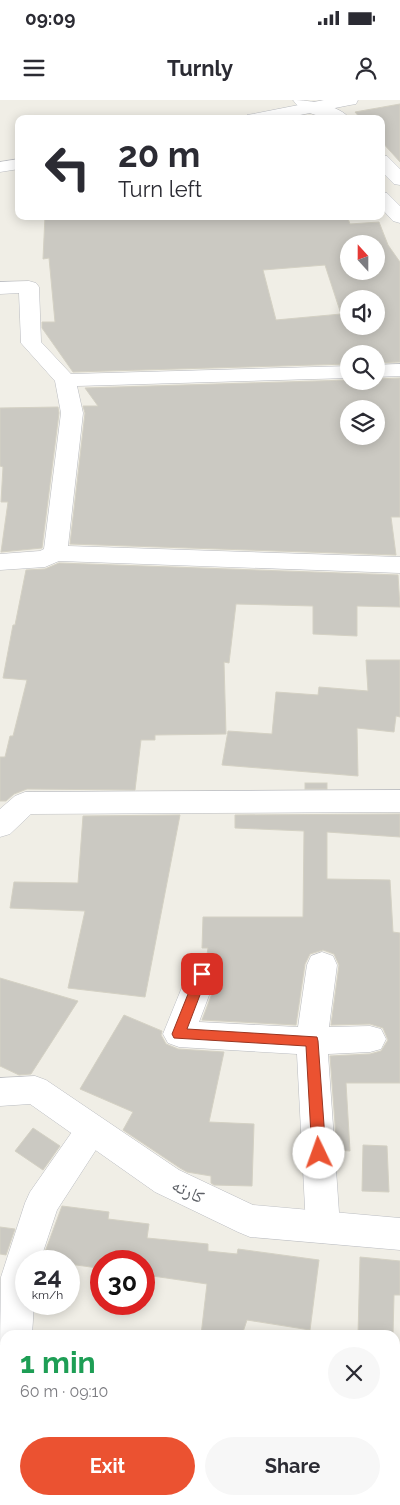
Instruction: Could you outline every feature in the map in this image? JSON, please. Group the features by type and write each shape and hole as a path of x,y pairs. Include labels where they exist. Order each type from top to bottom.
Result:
{"street":[{"path":"274,115 350,100"},
{"path":"306,109 338,115"},
{"path":"385,164 400,180"},
{"path":"0,167 15,165"},
{"path":"385,201 399,215"},
{"path":"0,288 29,287 32,343 65,380 72,413 55,553"},
{"path":"385,371 400,370"},
{"path":"65,380 340,372"},
{"path":"0,562 45,559 55,553 400,565"},
{"path":"0,826 25,803 400,801"},
{"path":"322,965 312,1041 323,1228"},
{"path":"202,974 179,1034 312,1041 370,1039"},
{"name":"کارته","path":"0,1092 35,1090 167,1181 250,1221 400,1234"},
{"path":"14,1330 18,1277 42,1203 92,1129"}],"building":[{"path":"400,104 400,162 385,145 385,115 358,115 355,112"},
{"path":"45,220 348,220 350,224 379,222 384,235 340,235 340,280 385,280 385,237 400,262 400,362 385,363 385,345 340,345 340,364 73,372 42,328 42,322 55,322 49,258 43,259","holes":["325,265 340,311 340,290 385,290 385,335 340,335 340,314 276,320 263,270"]},
{"path":"400,378 400,517 391,517 396,555 70,544 85,413 83,406 98,406 85,388 340,380 340,390 385,390 385,379"},
{"path":"58,407 59,413 42,548 1,552 8,502 1,502 3,467 0,466 0,408"},
{"path":"59,563 398,575 400,607 357,606 357,636 313,634 313,606 236,604 229,663 224,662 226,734 155,735 155,740 141,740 135,790 27,789 14,794 6,801 0,801 0,757 5,757 10,736 13,736 27,680 3,678 26,570 45,569"},
{"path":"366,660 400,660 400,717 396,716 394,732 357,728 358,776 222,765 228,731 272,734 276,692 318,695 319,687 368,691"},
{"path":"305,783 327,783 327,789 305,789"},
{"path":"400,814 400,837 327,832 327,879 390,880 393,932 400,933 400,1083 346,1083 350,1151 337,1150 330,1056 370,1054 381,1051 388,1040 383,1028 370,1024 331,1025 339,965 334,954 323,950 310,954 305,964 296,1025 202,1020 219,975 215,964 206,961 208,948 202,948 203,917 303,917 304,831 235,828 235,815"},
{"path":"180,815 145,997 68,988 85,911 10,908 14,882 78,883 83,816"},
{"path":"0,978 78,1001 31,1074 19,1075 0,1066"},
{"path":"124,1015 162,1031 161,1035 166,1044 178,1049 224,1052 209,1122 254,1124 252,1186 214,1185 211,1183 211,1176 187,1172 123,1130 133,1112 80,1089"},
{"path":"33,1128 60,1146 43,1170 15,1151"},
{"path":"363,1145 387,1146 389,1192 362,1191"},
{"path":"62,1206 109,1212 108,1219 149,1224 147,1238 208,1244 208,1251 237,1254 238,1249 319,1260 310,1330 247,1320 244,1330 202,1330 207,1284 155,1276 155,1250 90,1250 90,1267 80,1266 80,1250 46,1250"},
{"path":"0,1227 15,1229 6,1255 0,1254"},
{"path":"360,1257 400,1261 400,1295 394,1295 393,1330 358,1330"}],"route":[{"path":"202,974 179,1034 312,1041 319,1153"}]}
